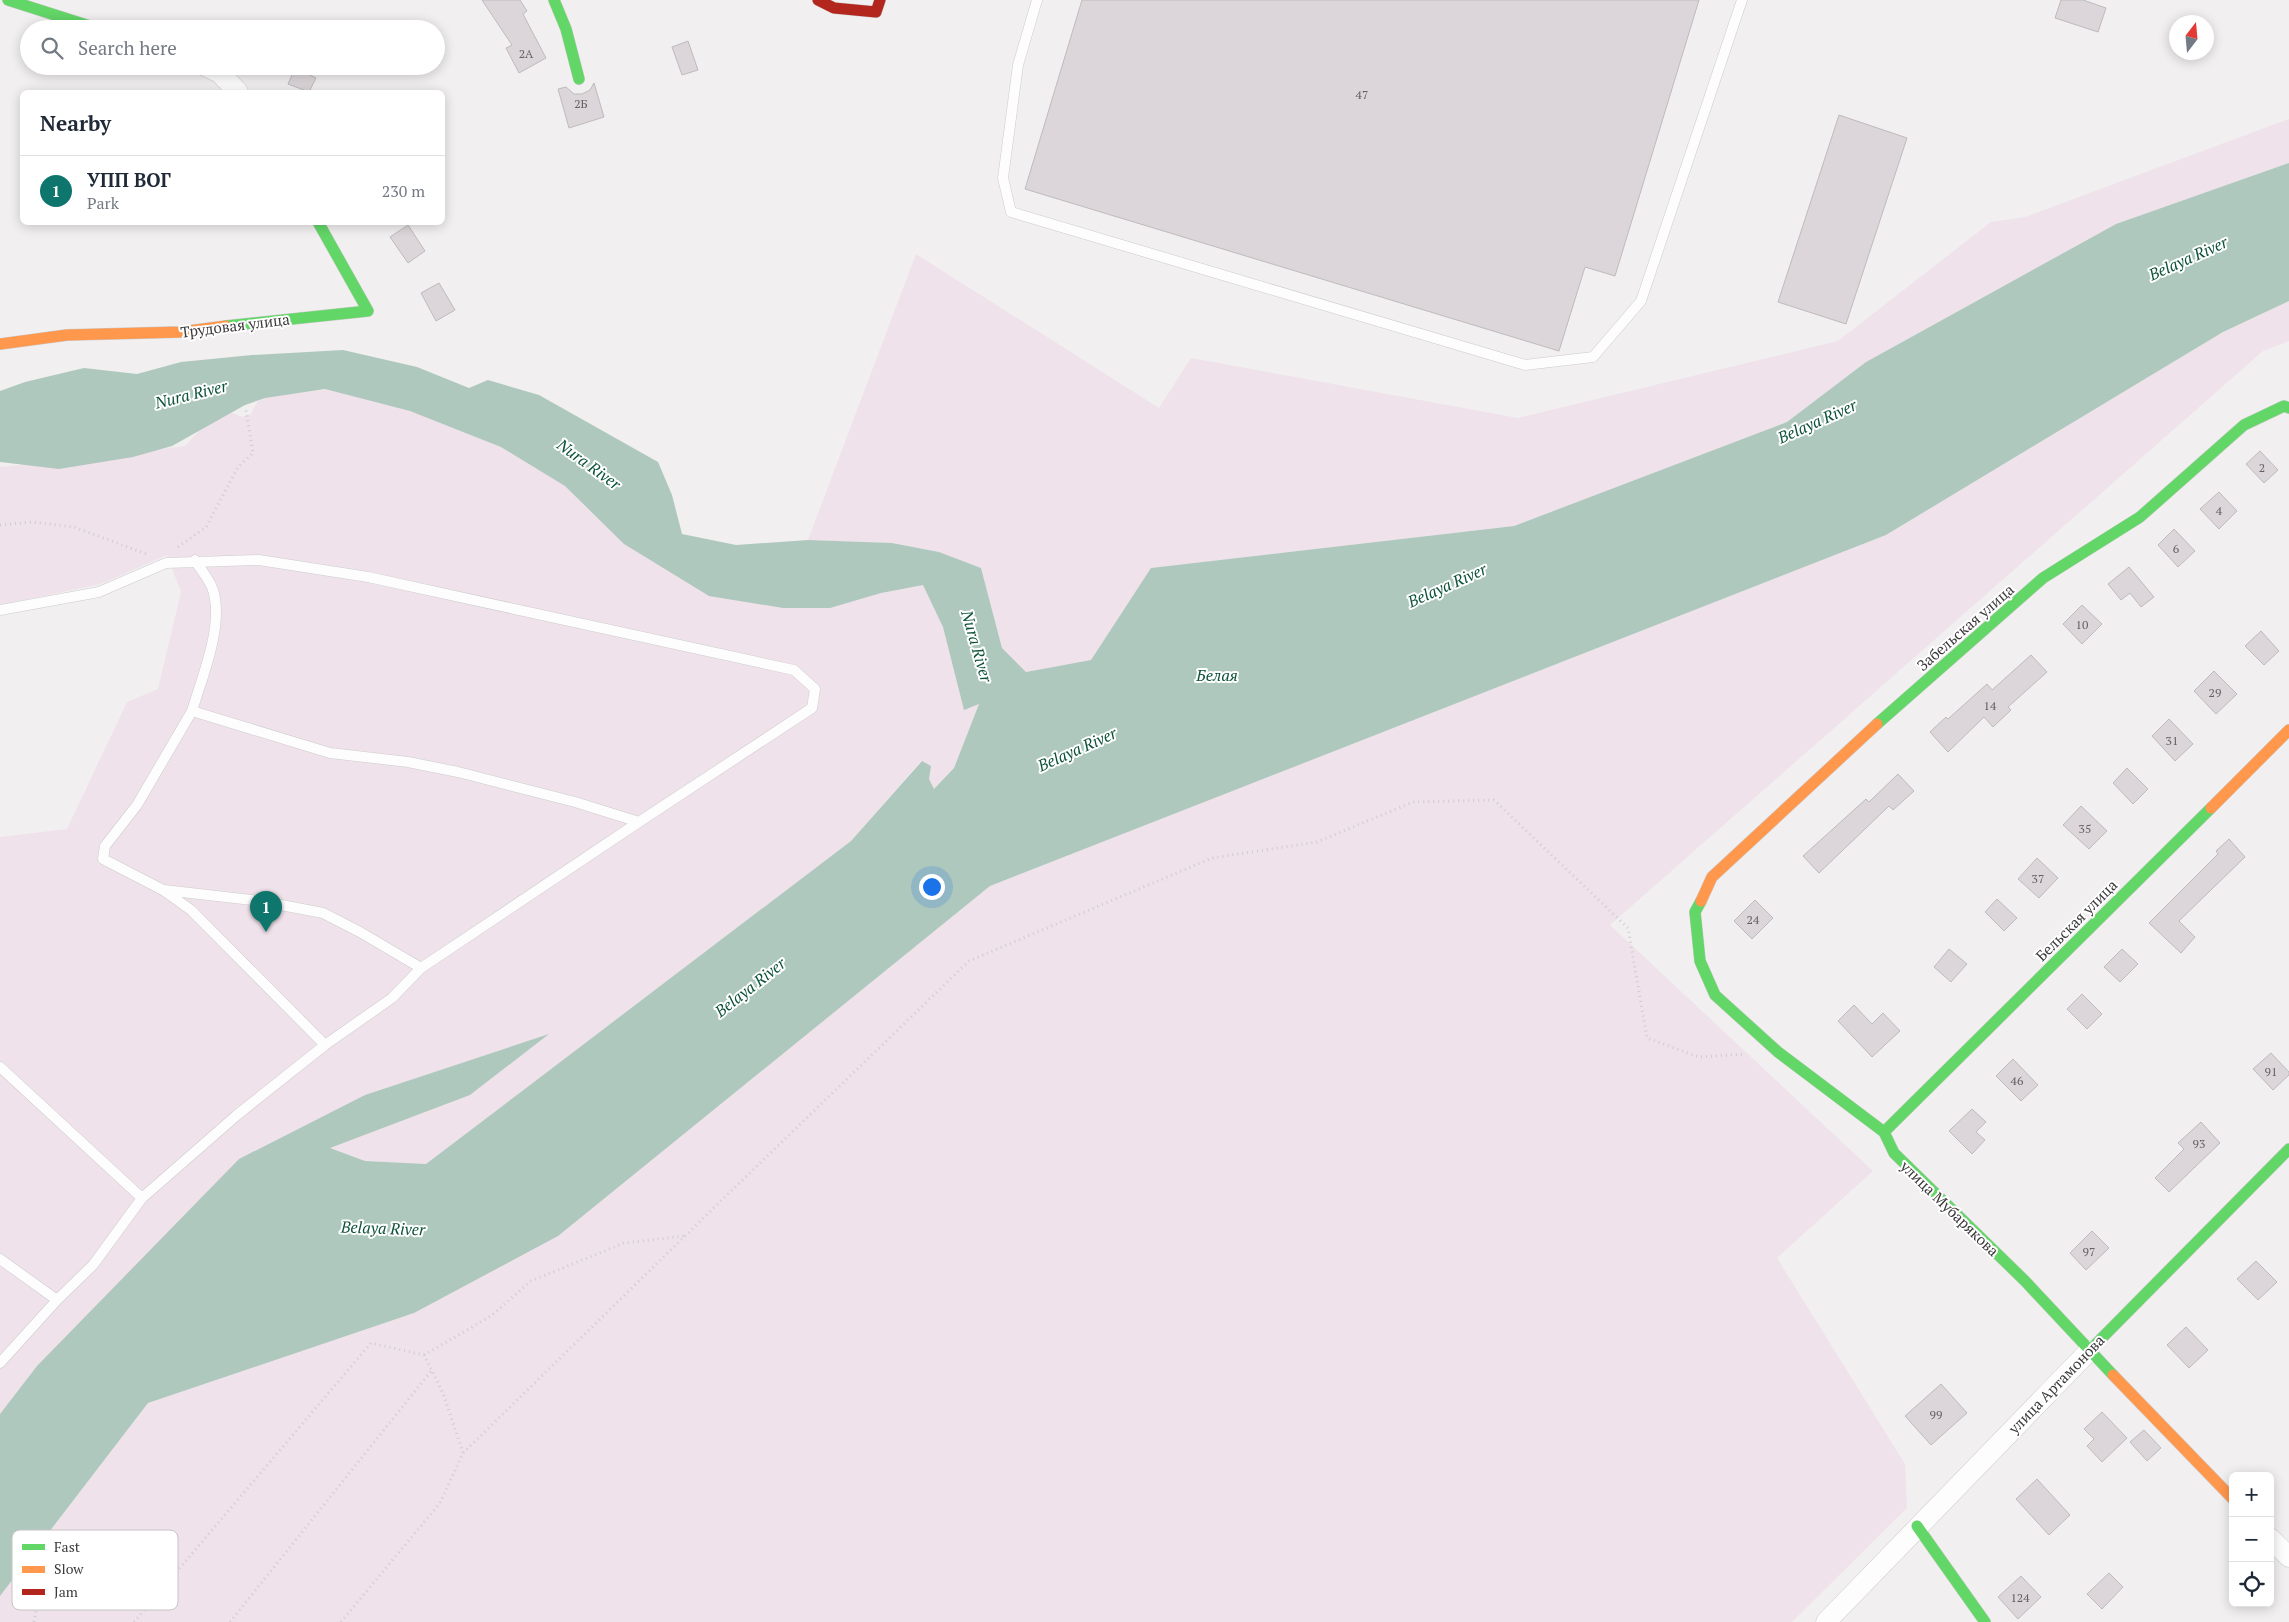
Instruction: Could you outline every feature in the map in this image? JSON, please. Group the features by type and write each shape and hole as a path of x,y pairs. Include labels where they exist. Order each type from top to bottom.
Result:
{"street":[{"path":"8,0 71,20"},
{"path":"554,0 566,29 580,79"},
{"path":"818,0 834,8 876,12 880,0"},
{"path":"222,75 236,90"},
{"name":"Трудовая улица","path":"0,344 68,335 181,332 244,322 368,311 320,225"},
{"name":"Забельская улица","path":"1694,912 1712,877 1881,720 2043,578 2140,517 2244,425 2284,406 2289,408"},
{"name":"Бельская улица","path":"1884,1132 2289,730"},
{"name":"улица Мубарякова","path":"1694,912 1700,961 1715,995 1778,1052 1884,1132 1894,1153 2025,1280 2089,1351 2229,1495"},
{"name":"улица Артамонова","path":"1826,1622 2289,1148"},
{"path":"1918,1526 1985,1622"},
{"path":"2274,1542 2289,1558"}],"lane":[{"path":"1037,0 1018,65 1006,159 1004,178 1011,212 1525,365 1593,357 1641,301 1742,0"},
{"path":"195,560 213,590 216,619 208,659 192,711 161,761 137,805 105,846 103,860 163,890 191,910 325,1044"},
{"path":"0,610 99,592 166,563 195,560 259,560 368,577 794,670 815,689 812,708 422,968 392,998 325,1044 237,1115 142,1198 93,1265 57,1300 0,1363"},
{"path":"192,711 330,753 408,762 458,772 574,802 639,822"},
{"path":"163,890 260,901 323,913 422,968"},
{"path":"0,1067 142,1198"},
{"path":"0,1259 57,1300"}],"path":[{"path":"0,525 32,522 74,527 166,563 178,547 206,527 238,467 253,453 246,410"},
{"path":"341,1622 440,1503 463,1453 969,961 1212,858 1317,842 1413,802 1494,800 1628,928 1647,1038 1699,1057 1778,1052"},
{"path":"178,1570 372,1343 424,1355 491,1316 531,1281 624,1243 685,1236"},
{"path":"424,1355 443,1393 463,1453"},
{"path":"230,1622 432,1370"},
{"path":"134,1622 144,1610"}],"shaded area":[{"path":"2289,119 2289,163 2116,224 1866,362 1787,422 1514,526 1152,568 1091,660 1026,672 1002,648 981,568 939,552 892,543 808,540 916,254 1159,408 1191,358 1518,418 1838,341 1991,222 2025,217"},
{"path":"2289,301 2289,341 2263,351 1610,925 1873,1171 1777,1258 1905,1464 1907,1508 1792,1622 0,1622 0,1596 12,1580 12,1610 178,1610 178,1530 51,1530 148,1403 414,1313 682,1135 990,886 1886,535 2223,332"},
{"path":"347,387 536,441 653,559 924,577 979,704 954,768 933,790 921,761 851,841 426,1164 365,1161 329,1148 470,1095 547,1035 365,1095 37,1366 0,1414 0,837 67,829 127,702 158,689 181,592 167,555 101,584 0,605 0,466 185,446 220,408 242,417 251,414 260,397"}],"water":[{"name":"Белая","path":"2289,163 2289,301 2223,332 1886,535 990,886 558,1236 414,1313 148,1403 51,1530 12,1530 12,1580 0,1596 0,1414 37,1366 239,1159 365,1095 549,1034 470,1095 330,1148 365,1161 426,1164 851,841 922,761 931,766 929,779 934,789 954,768 979,704 964,710 943,627 923,585 881,593 830,608 783,608 709,596 624,544 565,486 501,447 410,411 325,389 265,398 245,405 172,446 133,457 59,469 0,462 0,391 25,382 84,368 137,374 181,362 252,355 343,350 417,367 469,388 488,380 539,395 658,462 672,495 682,534 736,545 808,540 892,543 939,552 981,568 1002,648 1026,672 1091,660 1151,568 1514,526 1787,422 1866,362 2116,224"}],"building":[{"path":"482,0 520,0 527,11 523,14 546,58 519,73 506,48 512,45"},
{"path":"1082,0 1699,0 1615,276 1585,267 1559,351 1025,189"},
{"path":"2061,0 2083,0 2106,8 2098,32 2055,18"},
{"path":"688,41 698,70 682,75 672,47"},
{"path":"292,75 310,75 316,78 310,90 304,90 288,84"},
{"path":"594,83 604,117 569,128 558,89 566,87 574,94 582,94 590,90"},
{"path":"1839,115 1907,138 1846,324 1778,302"},
{"path":"408,225 425,251 408,263 390,237"},
{"path":"439,283 455,310 436,321 421,293"},
{"path":"2260,451 2278,470 2264,483 2246,464"},
{"path":"2219,492 2237,511 2219,529 2200,509"},
{"path":"2174,529 2195,551 2178,567 2158,545"},
{"path":"2129,567 2154,597 2141,607 2130,593 2121,600 2108,584"},
{"path":"2082,605 2102,624 2082,644 2063,624"},
{"path":"2261,631 2279,651 2264,665 2245,646"},
{"path":"2031,655 2047,672 2008,707 2011,710 1993,727 1984,717 1948,752 1930,732 1946,717 1948,719 1987,684 1992,690"},
{"path":"2214,671 2237,694 2216,714 2194,691"},
{"path":"2169,719 2193,744 2175,761 2152,736"},
{"path":"2127,768 2148,789 2133,804 2113,783"},
{"path":"1898,774 1914,791 1893,810 1889,806 1819,873 1803,856 1866,799 1869,802"},
{"path":"2081,806 2107,831 2089,849 2063,825"},
{"path":"2229,839 2245,857 2179,921 2195,937 2181,953 2149,923 2218,854 2216,851"},
{"path":"2037,858 2058,878 2039,898 2018,879"},
{"path":"1997,899 2017,918 2004,931 1985,912"},
{"path":"1755,900 1773,918 1752,939 1734,921"},
{"path":"1949,949 1967,964 1951,982 1934,967"},
{"path":"2122,949 2138,964 2120,982 2104,967"},
{"path":"2082,994 2102,1014 2087,1029 2067,1009"},
{"path":"1854,1005 1872,1024 1883,1013 1900,1031 1872,1057 1838,1021"},
{"path":"2271,1053 2289,1072 2289,1075 2273,1090 2253,1069"},
{"path":"2013,1059 2038,1085 2021,1101 1996,1076"},
{"path":"1972,1109 1986,1122 1976,1132 1985,1140 1972,1154 1949,1131"},
{"path":"2201,1122 2220,1143 2169,1192 2155,1178 2184,1149 2178,1143"},
{"path":"2092,1231 2109,1248 2086,1270 2070,1253"},
{"path":"2256,1261 2277,1282 2258,1300 2237,1279"},
{"path":"2186,1327 2208,1350 2189,1368 2167,1345"},
{"path":"1941,1384 1967,1413 1931,1445 1905,1416"},
{"path":"2102,1412 2127,1438 2102,1462 2087,1446 2094,1439 2084,1429"},
{"path":"2144,1430 2161,1448 2147,1461 2130,1442"},
{"path":"2037,1479 2070,1515 2049,1535 2016,1499"},
{"path":"2109,1573 2123,1587 2102,1609 2087,1594"},
{"path":"2021,1576 2041,1597 2018,1619 1998,1597"}],"traffic: fast":[{"path":"8,0 71,20"},
{"path":"554,0 566,29 579,79"},
{"path":"226,326 368,311 320,225"},
{"path":"1877,724 2043,578 2140,517 2244,425 2284,406 2289,408"},
{"path":"1884,1132 2211,808"},
{"path":"1701,901 1695,912 1700,961 1715,995 1778,1052 1884,1132 1894,1153 2025,1281 2113,1375"},
{"path":"2089,1351 2289,1149"},
{"path":"1917,1526 1985,1622"}],"traffic: slow":[{"path":"0,344 67,335 181,332 226,326"},
{"path":"1701,901 1712,877 1877,724"},
{"path":"2211,808 2289,730"},
{"path":"2113,1375 2229,1495"}],"traffic: jam":[{"path":"818,0 834,8 876,12 880,0"}],"place":[{"name":"УПП ВОГ","path":"266,932"}],"water label":[{"name":"Belaya River","path":"2188,258"},
{"name":"Nura River","path":"191,394"},
{"name":"Belaya River","path":"1817,421"},
{"name":"Nura River","path":"589,464"},
{"name":"Belaya River","path":"1447,585"},
{"name":"Nura River","path":"977,646"},
{"name":"Belaya River","path":"1077,749"},
{"name":"Belaya River","path":"750,987"},
{"name":"Belaya River","path":"383,1228"}]}
